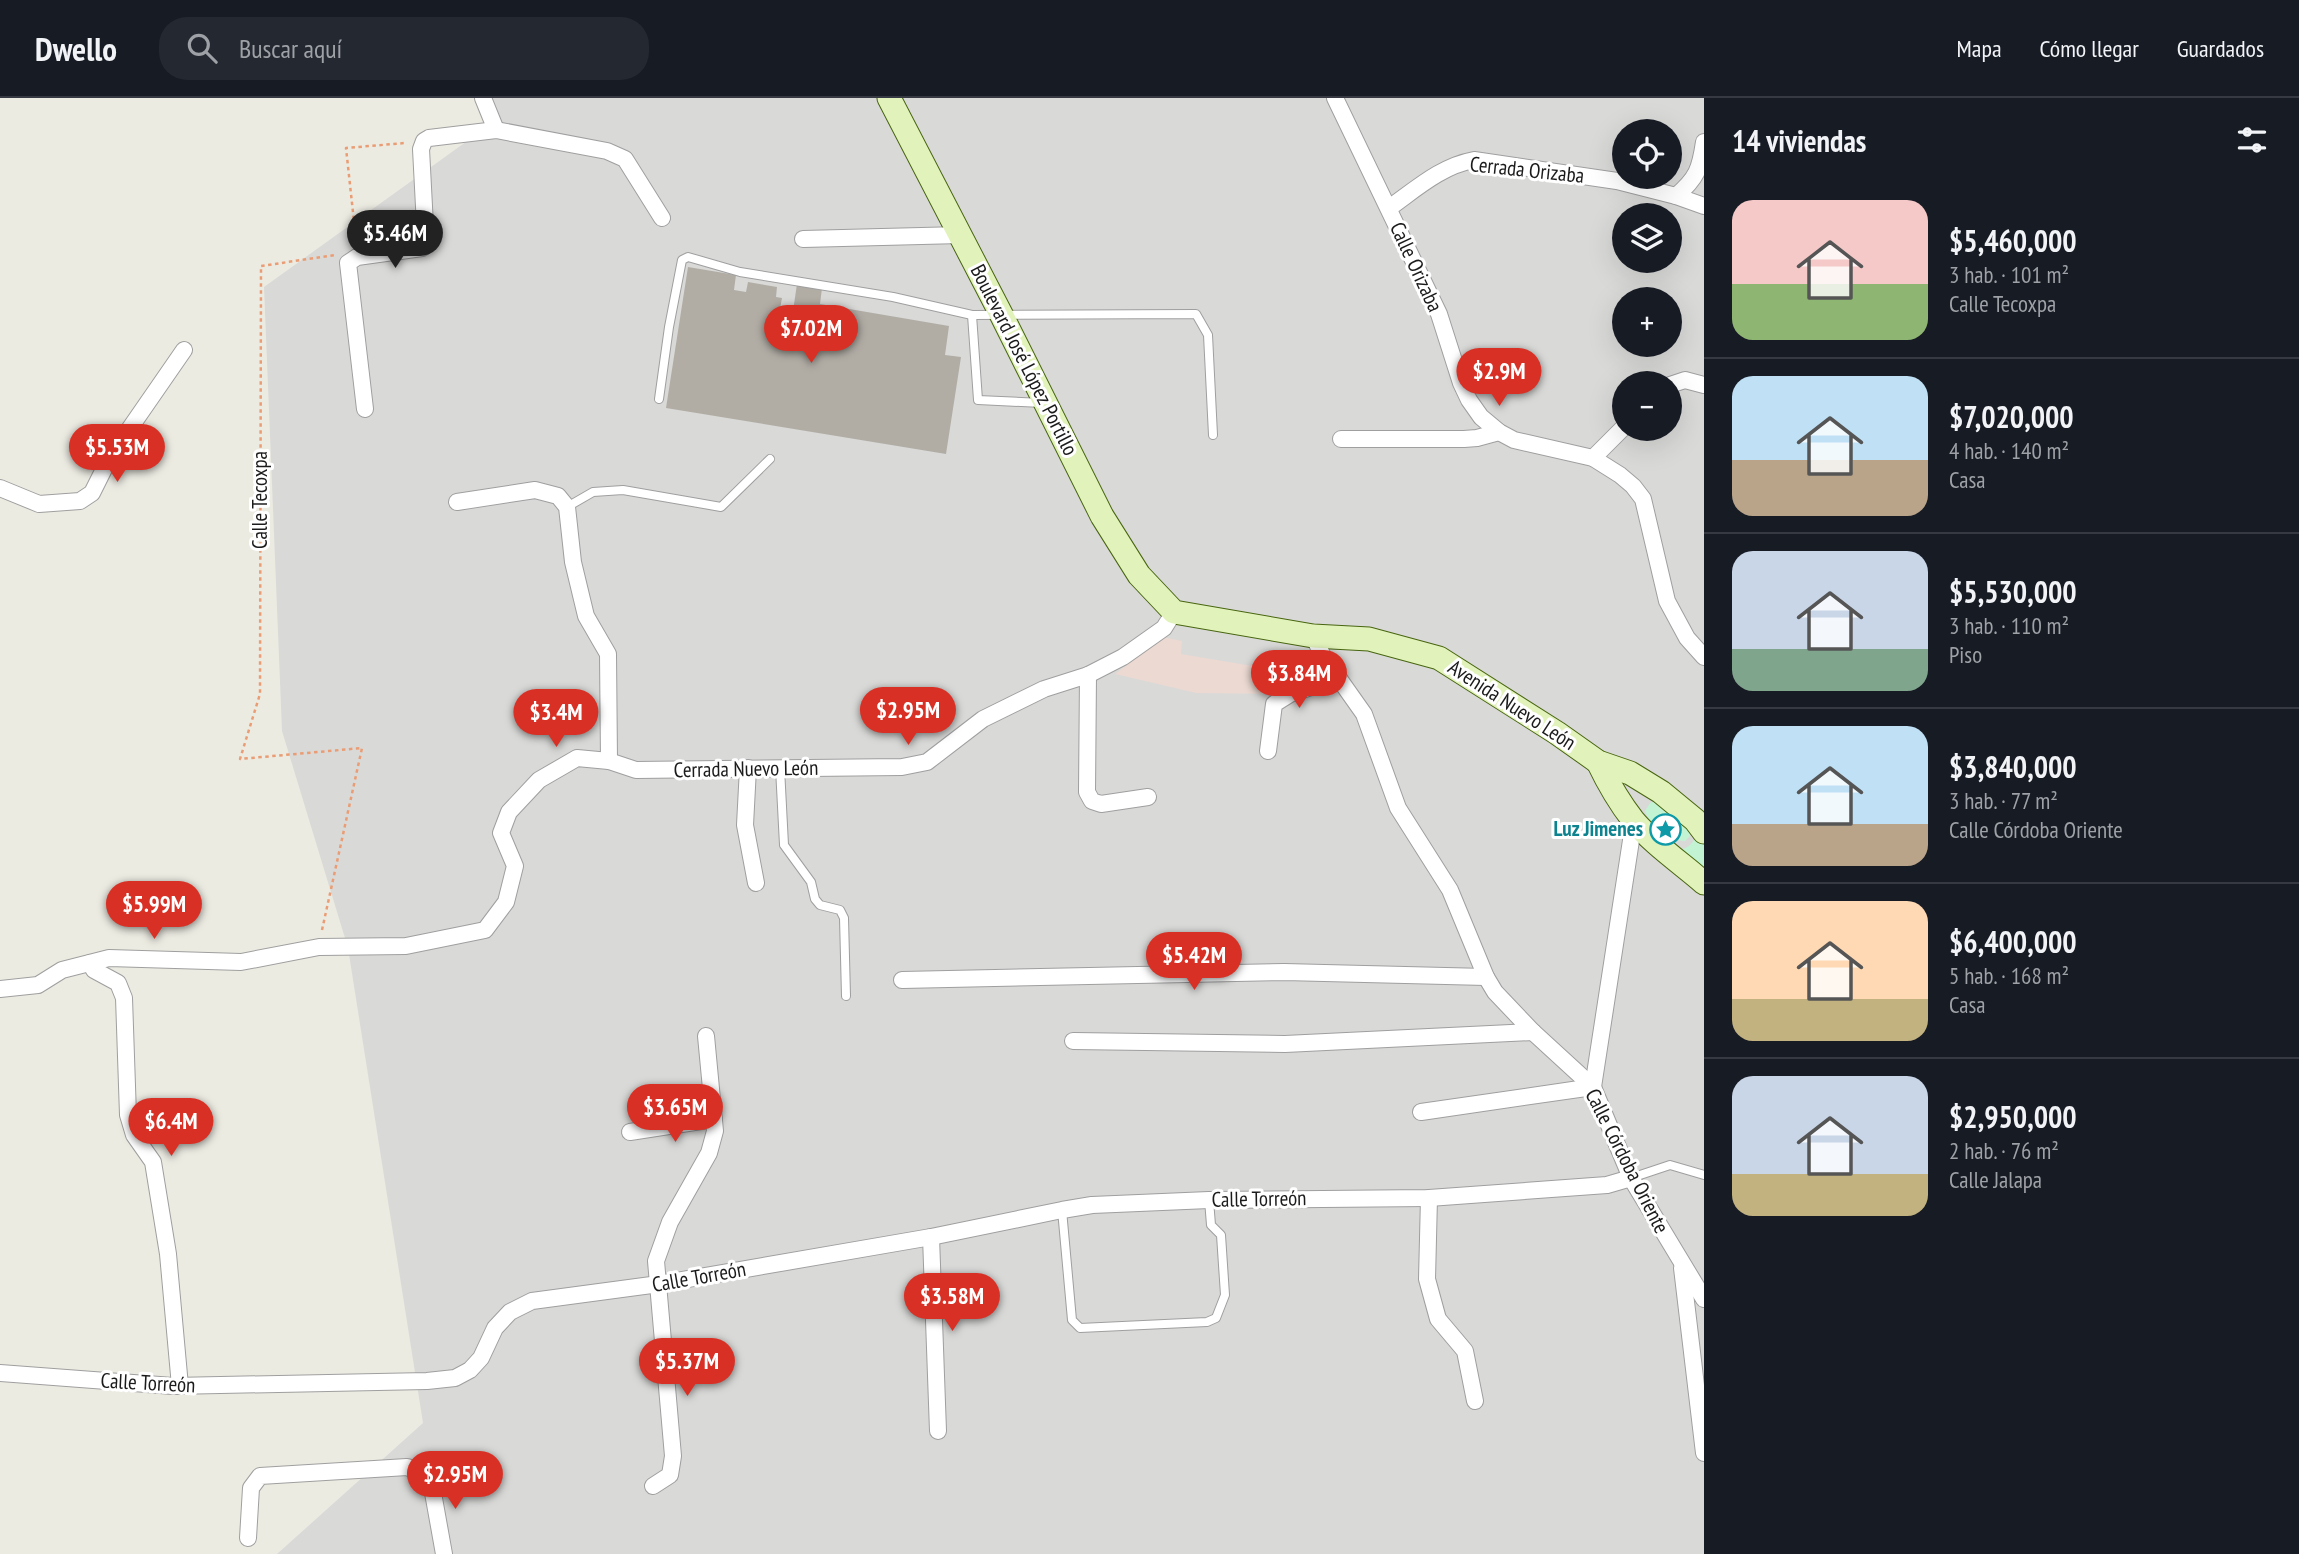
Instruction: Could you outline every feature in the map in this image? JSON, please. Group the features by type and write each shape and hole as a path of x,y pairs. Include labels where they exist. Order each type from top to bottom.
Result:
{"main road":[{"name":"Boulevard José López Portillo","path":"889,98 1102,516 1139,575 1174,612"},
{"name":"Avenida Nuevo León","path":"1174,612 1313,636 1369,639 1439,658 1598,762 1630,773 1661,792 1701,823"},
{"name":"Avenida Nuevo León","path":"1598,762 1611,788 1634,821 1704,883"},
{"path":"1634,821 1638,803 1650,794 1661,792"},
{"path":"1664,849 1677,849 1690,843 1701,823"}],"street":[{"path":"484,98 496,130"},
{"name":"Calle Orizaba","path":"1335,98 1439,314 1469,400 1481,416 1499,432 1514,440 1592,458 1633,486 1643,499 1667,601 1687,638 1704,657"},
{"path":"365,410 348,263 357,257 422,248 426,244 422,149 424,141 429,138 496,130 607,151 625,159 662,218"},
{"path":"1676,196 1691,183 1700,168 1704,142"},
{"name":"Cerrada Orizaba","path":"1389,208 1443,170 1474,160 1617,181 1704,206"},
{"path":"803,239 961,235"},
{"path":"0,488 39,504 80,501 92,493 110,457 184,350"},
{"path":"1682,381 1704,386"},
{"path":"1341,439 1464,439 1499,432"},
{"path":"1592,458 1612,439"},
{"path":"457,502 535,490 558,496 567,507 573,562 586,616 608,654 609,761"},
{"name":"Cerrada Nuevo León","path":"0,989 38,985 62,970 109,958 242,962 319,947 406,946 485,930 506,902 515,866 501,833 509,812 539,780 577,758 609,761 636,771 902,767 927,762 983,719 1044,688 1088,675 1123,657 1164,628 1174,612"},
{"name":"Calle Córdoba Oriente","path":"1313,636 1323,656 1364,714 1398,808 1450,890 1486,977 1496,992 1533,1032 1593,1087 1631,1178 1704,1299"},
{"path":"1088,675 1087,792 1092,801 1101,804 1148,797"},
{"path":"1268,751 1274,704 1290,694 1339,678"},
{"path":"748,768 745,825 756,883"},
{"path":"1421,1112 1593,1087 1634,821"},
{"path":"90,963 94,970 118,983 124,999 128,1115 134,1135 153,1162 167,1254 180,1386"},
{"path":"902,981 1284,972 1486,977"},
{"path":"1073,1041 1285,1044 1533,1032"},
{"path":"653,1486 670,1475 673,1456 656,1261 670,1222 709,1153 715,1130 706,1036"},
{"path":"630,1132 714,1119"},
{"name":"Calle Torreón","path":"0,1373 180,1386 426,1381 455,1378 470,1370 481,1358 495,1328 510,1312 532,1301 659,1284 930,1237 1062,1210 1092,1205 1209,1199 1429,1198 1607,1185 1631,1178"},
{"path":"1429,1198 1427,1279 1438,1319 1465,1351 1475,1401"},
{"path":"930,1237 938,1431"},
{"path":"1682,1264 1704,1453"},
{"path":"248,1538 251,1488 260,1476 407,1467 430,1476 444,1554"}],"lane":[{"path":"659,399 682,260 688,257 740,272 893,297 972,316 1196,314 1208,335 1213,435"},
{"path":"972,316 978,400 1046,403"},
{"path":"567,507 593,492 623,490 721,507 770,458"},
{"path":"780,768 784,845 811,882 815,899 820,905 840,910 844,918 846,996"},
{"path":"1631,1178 1670,1165 1704,1175"},
{"path":"1062,1210 1072,1320 1080,1328 1207,1322 1216,1318 1225,1294 1221,1234 1211,1225 1209,1199"}],"path":[{"path":"357,252 346,148 424,141"},
{"name":"Calle Tecoxpa","path":"319,947 362,748 240,759 260,694 261,265 344,254"}],"shaded area":[{"path":"489,98 1704,98 1704,1554 277,1554 423,1423 348,948 282,731 264,287 495,121"},
{"path":"1163,637 1182,641 1181,654 1277,670 1282,653 1300,655 1309,666 1306,685 1270,694 1196,693 1115,674"}],"green space":[{"path":"1661,799 1691,823 1690,836 1685,841 1666,836 1648,817 1645,811 1650,803"},
{"path":"1704,834 1704,881 1668,851 1685,848 1697,835"}],"building":[{"path":"688,267 736,275 734,290 746,292 748,282 777,287 776,297 782,298 780,309 793,311 797,284 822,288 820,304 949,326 945,355 961,357 946,454 666,408"}],"place":[{"name":"Luz Jimenes","path":"1666,829"}]}
